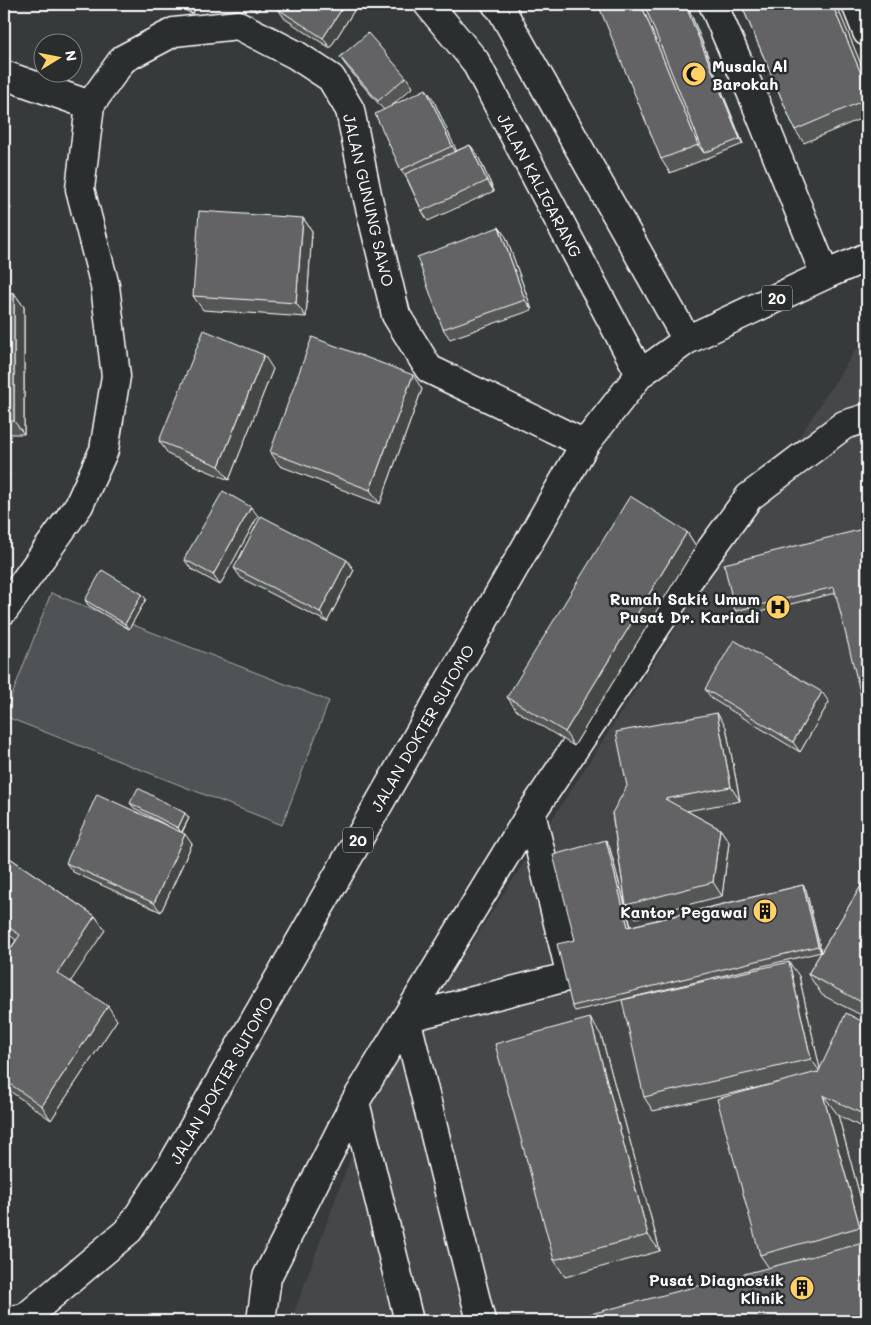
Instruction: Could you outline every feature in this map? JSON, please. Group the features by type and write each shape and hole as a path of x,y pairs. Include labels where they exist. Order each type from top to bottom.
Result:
{"main road":[{"name":"JALAN KALIGARANG","path":"428,4 475,61 640,374"},
{"path":"496,4 502,9 687,340"},
{"path":"713,4 826,275"},
{"path":"856,4 867,32"},
{"name":"JALAN GUNUNG SAWO","path":"4,610 79,505 104,450 116,376 104,286 80,189 90,105 123,58 174,32 238,25 296,55 331,78 350,110 368,199 396,314 429,369 585,444"},
{"path":"4,75 90,105"},
{"name":"JALAN DOKTER SUTOMO","path":"20,1320 129,1230 174,1163 585,444 640,374 687,340 867,257"},
{"path":"262,1321 267,1278 355,1102 531,813 676,597 749,497 844,425 867,418"},
{"path":"406,1018 571,976 531,813"},
{"path":"406,1018 481,1321"},
{"path":"355,1102 409,1321"}],"shaded area":[{"name":"Rumah Sakit Umum Pusat Dr. Kariadi","path":"867,345 867,1321 291,1321 373,1096 856,349"},
{"path":"51,593 329,701 282,825 4,716"}],"building":[{"path":"282,4 345,4 323,38 278,9"},
{"path":"598,4 641,4 698,145 661,159"},
{"name":"Musala Al Barokah","path":"644,4 685,4 740,139 704,153"},
{"path":"741,4 832,4 867,88 867,99 795,130"},
{"path":"368,33 406,77 378,101 340,57"},
{"path":"426,89 452,146 401,170 375,114"},
{"path":"470,145 487,181 422,211 405,174"},
{"path":"199,211 303,218 296,303 193,296"},
{"path":"499,227 525,300 443,329 417,257"},
{"path":"4,293 14,293 14,421 4,421"},
{"path":"204,330 264,355 219,466 159,441"},
{"path":"312,337 413,375 370,490 270,452"},
{"path":"223,491 251,507 213,575 184,559"},
{"path":"630,496 687,532 565,732 507,697"},
{"path":"261,516 347,560 320,612 234,568"},
{"path":"867,528 867,720 834,587 735,611 724,564"},
{"path":"102,570 142,594 125,624 85,600"},
{"path":"734,640 822,692 793,742 705,689"},
{"path":"717,713 731,787 665,799 720,829 713,882 626,905 612,813 627,786 616,732"},
{"path":"138,788 185,813 178,828 130,803"},
{"path":"97,794 185,834 154,903 66,863"},
{"name":"Kantor Pegawai","path":"606,840 628,927 803,885 818,946 572,1006 557,944 575,940 553,855"},
{"path":"4,854 95,916 57,973 108,1006 42,1106 4,1080 4,1010 6,1006 4,1004 4,959 20,935 4,924"},
{"path":"867,876 867,1005 808,974"},
{"path":"789,962 811,1059 644,1097 622,1000"},
{"path":"846,1013 867,1024 867,1116 823,1095 860,1227 760,1255 717,1099 818,1073"},
{"path":"590,1018 648,1235 554,1260 495,1044"},
{"name":"Pusat Diagnostik Klinik","path":"867,1242 867,1321 581,1321 579,1317"}],"place":[{"name":"Musala Al Barokah","path":"694,74"},
{"name":"Rumah Sakit Umum Pusat Dr. Kariadi","path":"778,607"},
{"name":"Kantor Pegawai","path":"765,911"},
{"name":"Pusat Diagnostik Klinik","path":"802,1288"}]}
